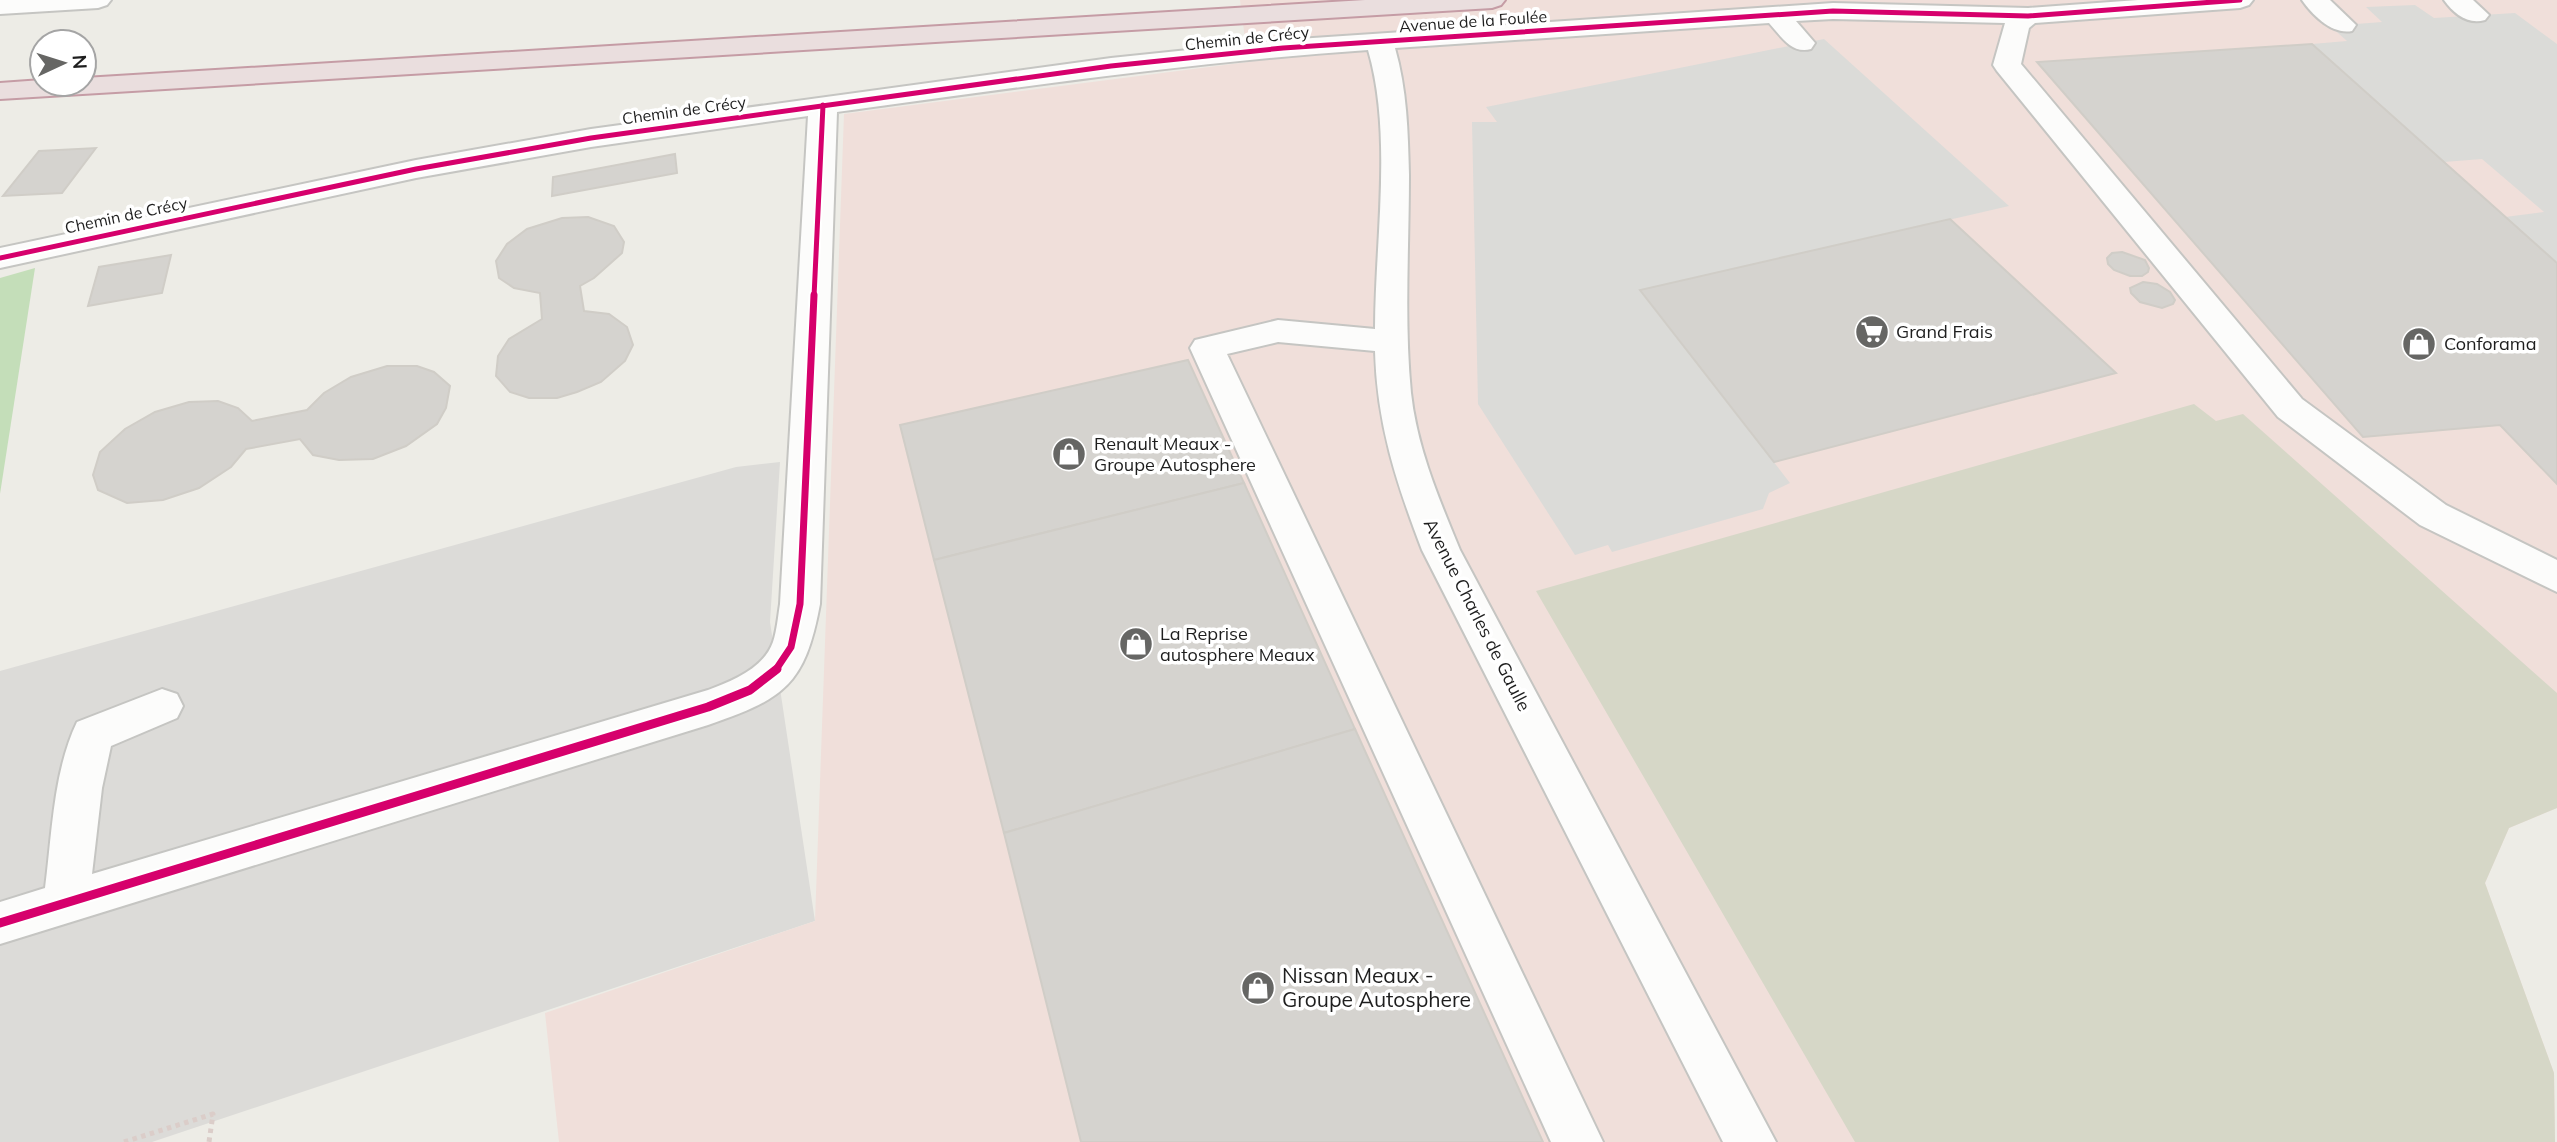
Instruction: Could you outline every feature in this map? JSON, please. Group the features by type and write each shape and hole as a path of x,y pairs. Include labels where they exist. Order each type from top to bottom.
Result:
{"highway":[{"path":"98,60 1130,0"},
{"path":"0,91 1492,0"},
{"path":"0,66 28,65"}],"street":[{"path":"0,6 98,0"},
{"name":"Avenue de la Foulée","path":"1379,41 1776,15 1889,11 2028,16 2240,0"},
{"path":"2315,0 2343,25"},
{"path":"1776,15 1802,43"},
{"path":"2028,16 2017,25 2007,65 2290,408 2433,515 2557,577"},
{"name":"Chemin de Crécy","path":"0,258 416,169 591,138 1111,66 1379,41"},
{"name":"Avenue Charles de Gaulle","path":"1379,41 1389,68 1395,111 1392,341 1394,394 1406,462 1441,550 1750,1142"},
{"path":"0,923 694,712 736,698 768,680 791,647 800,604 823,105"},
{"path":"1392,341 1278,331 1207,348 1577,1142"},
{"path":"66,903 80,788 92,735 162,706"}],"path":[{"path":"124,1142 213,1114 209,1142"}],"shaded area":[{"path":"1240,0 2557,0 2557,808 2509,828 2485,883 2554,1073 2555,1142 559,1142 545,1013 815,921 844,114 1248,62"},
{"path":"2415,5 2434,18 2515,13 2557,44 2557,263 2505,217 2544,212 2482,159 2444,162 2312,44 2347,41 2330,26 2382,22 2366,7"},
{"path":"1824,39 2009,206 1641,291 1790,483 1769,493 1763,509 1612,552 1608,545 1575,555 1478,404 1472,122 1497,122 1486,107"},
{"path":"2194,404 2216,421 2243,414 2557,693 2557,808 2509,828 2485,883 2554,1073 2555,1142 1855,1142 1536,591"},
{"path":"780,462 770,622 815,921 152,1142 0,1142 0,671 736,467"}],"green space":[{"path":"35,268 0,494 0,278"}],"building":[{"name":"Conforama","path":"2312,44 2557,263 2557,484 2500,425 2363,437 2037,62"},
{"path":"96,148 62,193 3,196 39,151"},
{"path":"675,154 677,173 552,196 553,177"},
{"path":"588,217 614,226 624,242 622,253 594,278 580,286 584,311 609,314 627,327 633,345 625,361 601,382 577,392 557,398 529,398 510,392 496,376 498,356 509,339 542,319 540,293 514,288 499,278 496,261 507,244 527,229 562,218"},
{"name":"Grand Frais","path":"1950,219 2116,373 1774,462 1640,290"},
{"path":"2122,252 2145,260 2148,272 2142,276 2130,276 2114,270 2108,264 2107,258 2112,253"},
{"path":"171,255 162,293 88,306 99,267"},
{"path":"2143,282 2157,284 2170,292 2175,300 2173,304 2162,308 2140,302 2130,288"},
{"name":"Renault Meaux - Groupe Autosphere","path":"1188,360 1244,483 934,560 900,425"},
{"path":"387,366 417,366 434,372 450,386 446,408 437,424 406,446 373,459 339,460 313,455 300,439 246,449 231,467 199,488 163,500 127,503 98,490 93,475 100,452 125,429 155,412 189,402 218,401 238,408 252,421 307,410 324,393 351,377"},
{"name":"La Reprise autosphere Meaux","path":"1244,483 1355,729 1004,833 934,560"},
{"name":"Nissan Meaux - Groupe Autosphere","path":"1355,729 1543,1142 1081,1142 1004,833"}],"cycle path":[{"path":"0,258 416,169 591,138 1111,66 1283,48 1833,11 2028,16 2240,0"},
{"path":"0,923 708,707 737,697 763,682 774,672 791,647 800,604 823,105"}],"place":[{"name":"Grand Frais","path":"1872,332"},
{"name":"Conforama","path":"2419,344"},
{"name":"Renault Meaux - Groupe Autosphere","path":"1069,454"},
{"name":"La Reprise autosphere Meaux","path":"1136,644"},
{"name":"Nissan Meaux - Groupe Autosphere","path":"1258,988"}]}
